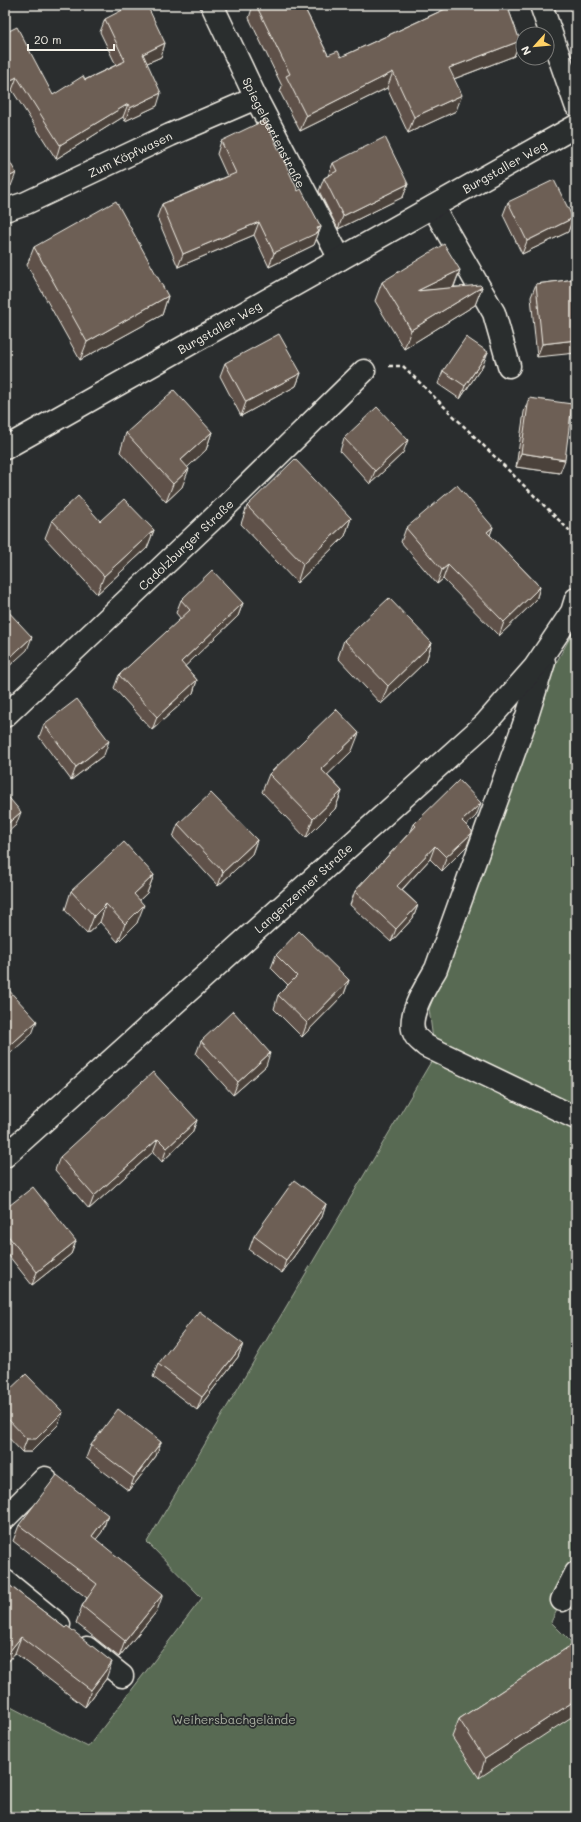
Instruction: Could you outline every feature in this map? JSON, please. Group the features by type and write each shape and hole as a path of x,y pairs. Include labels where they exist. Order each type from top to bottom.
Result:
{"street":[{"name":"Spiegelgartenstraße","path":"212,5 256,98 340,259"},
{"path":"542,5 576,105"},
{"name":"Zum Köpfwasen","path":"5,210 26,203 170,135 256,98"},
{"name":"Burgstaller Weg","path":"5,448 576,126"},
{"path":"433,207 494,313 509,366"},
{"name":"Cadolzburger Straße","path":"5,716 219,513 364,371"},
{"name":"Langenzenner Straße","path":"5,1156 485,724 535,668 572,612 576,599"},
{"path":"549,646 527,716 436,969 418,1004 412,1020 415,1035 426,1046 576,1118"},
{"path":"5,1518 45,1478"},
{"path":"562,1600 576,1573"},
{"path":"5,1581 122,1676"}],"path":[{"path":"364,371 381,365 404,366 576,537"}],"green space":[{"name":"Weihersbachgelände","path":"576,627 576,1572 551,1622 576,1647 576,1814 573,1817 5,1817 5,1704 88,1747 202,1598 147,1542 435,1055 429,1009 557,661"}],"building":[{"path":"132,5 147,5 165,43 143,54 161,93 130,108 128,104 60,145 17,77 5,83 5,33 17,27 53,95 83,76 85,80 125,61 105,19"},
{"path":"256,5 303,5 328,55 338,51 341,57 454,5 507,5 515,27 515,43 449,68 462,95 414,117 393,72 306,116 286,76 290,74"},
{"path":"265,120 298,191 301,189 321,227 317,228 319,232 274,253 259,222 183,254 162,204 236,173 221,141"},
{"path":"385,137 408,184 343,216 324,178 337,171 333,163"},
{"path":"5,153 16,173 5,179"},
{"path":"554,180 573,218 527,241 508,202"},
{"path":"116,201 168,296 87,342 34,247"},
{"path":"444,244 460,270 417,291 480,285 482,287 411,330 382,282"},
{"path":"576,279 576,340 542,344 536,284"},
{"path":"279,334 301,373 246,402 225,363"},
{"path":"466,337 488,352 465,386 443,371"},
{"path":"174,390 212,432 181,460 189,469 173,484 126,433"},
{"path":"529,398 572,404 565,460 521,453"},
{"path":"377,407 408,440 375,471 344,438"},
{"path":"295,459 351,518 303,564 247,506"},
{"path":"457,485 493,527 487,532 540,587 504,622 448,565 442,570 406,528"},
{"path":"78,496 100,521 124,499 154,530 104,576 52,520"},
{"path":"212,570 243,603 181,662 197,680 157,717 119,675 190,610 181,600"},
{"path":"389,598 432,643 388,686 344,640"},
{"path":"5,608 32,637 5,662"},
{"path":"77,699 109,741 76,767 44,724"},
{"path":"336,709 359,733 321,769 342,791 313,819 269,774"},
{"path":"459,780 481,803 462,821 472,831 472,833 446,857 435,846 397,886 418,905 396,929 355,891 416,826 414,824"},
{"path":"5,793 21,812 5,826"},
{"path":"211,793 257,840 223,872 178,824"},
{"path":"124,842 154,875 134,894 144,905 125,924 106,904 94,916 71,891"},
{"path":"299,931 349,980 307,1023 278,995 297,976 276,955"},
{"path":"5,986 37,1021 5,1050"},
{"path":"233,1011 270,1053 238,1082 201,1041"},
{"path":"153,1072 197,1120 167,1148 158,1139 94,1196 60,1157"},
{"path":"294,1180 326,1204 286,1260 254,1236"},
{"path":"33,1187 76,1241 37,1272 5,1232 5,1209"},
{"path":"199,1311 243,1344 202,1397 158,1364"},
{"path":"26,1374 63,1412 36,1439 27,1439 5,1416 5,1394"},
{"path":"118,1409 161,1442 134,1478 91,1445"},
{"path":"57,1475 108,1515 92,1536 163,1594 125,1641 82,1606 97,1584 19,1525"},
{"path":"5,1582 65,1628 67,1626 112,1662 91,1690 21,1637 5,1657"},
{"path":"576,1642 576,1700 485,1759 459,1719"}]}
